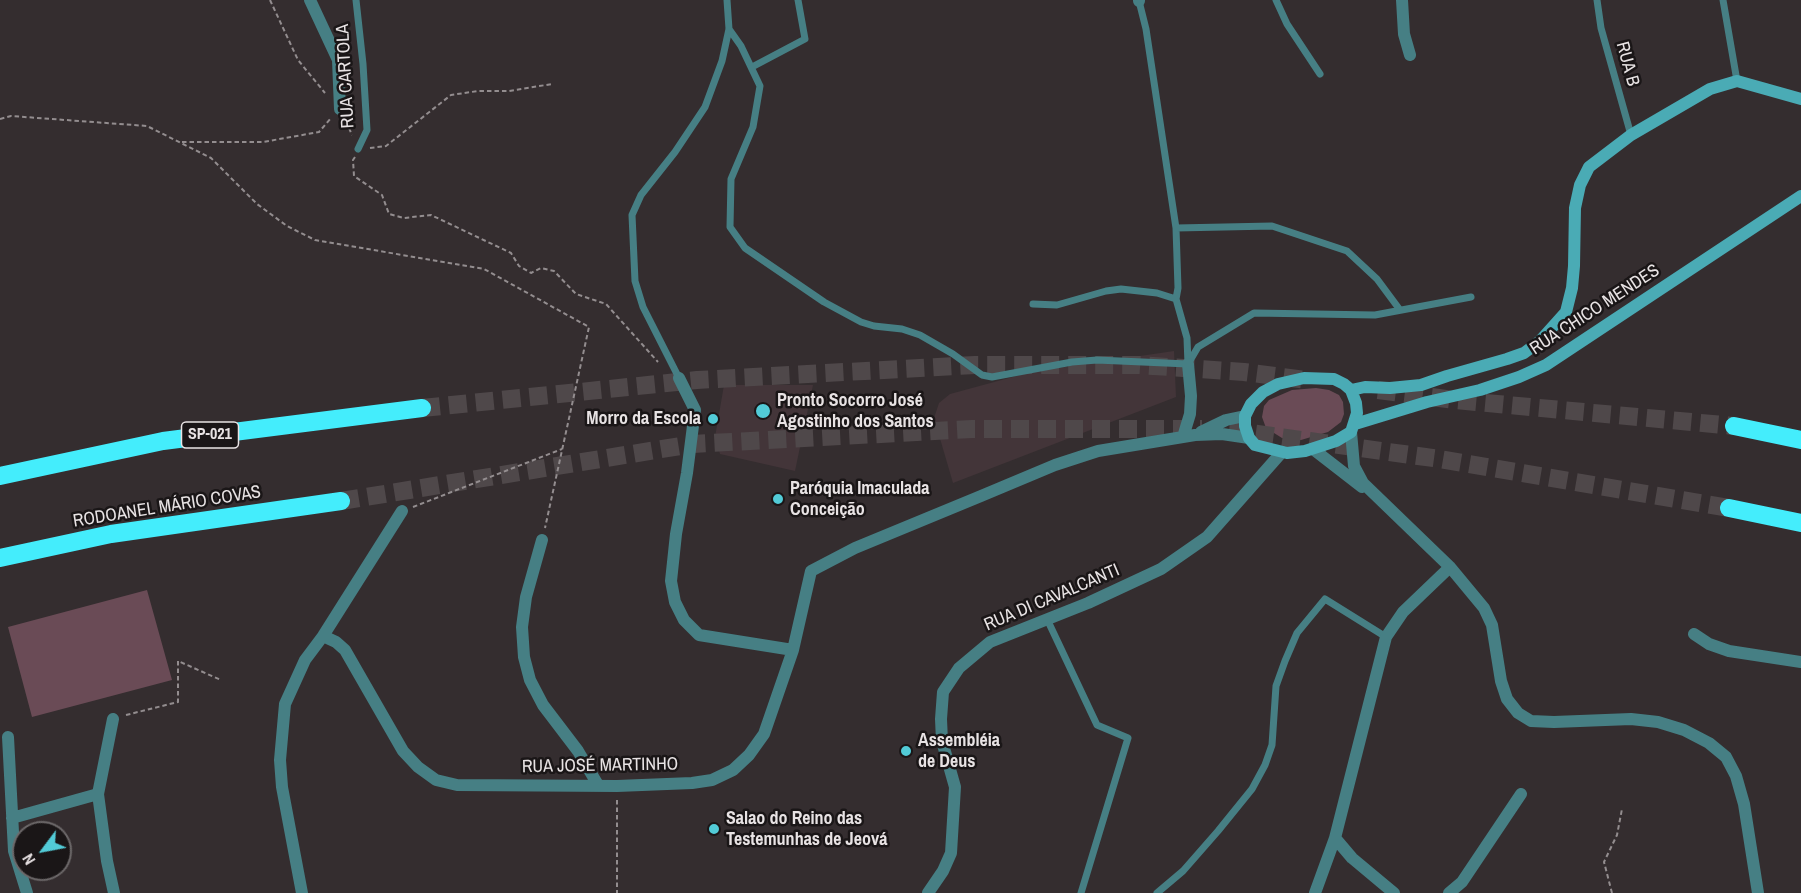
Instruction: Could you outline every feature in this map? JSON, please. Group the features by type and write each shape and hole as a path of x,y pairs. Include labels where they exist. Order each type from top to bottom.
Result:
{"highway":[{"name":"SP-021","path":"0,476 163,441 422,408"},
{"path":"1734,426 1801,440"},
{"name":"RODOANEL MÁRIO COVAS","path":"0,558 111,534 341,501"},
{"path":"1729,508 1801,523"}],"street":[{"path":"310,0 338,60 340,109"},
{"path":"1402,0 1404,34 1410,55"},
{"path":"1737,81 1801,99"},
{"name":"RUA CHICO MENDES","path":"1351,390 1365,387 1390,388 1421,385 1507,360 1524,353 1540,341 1566,312 1572,288 1575,208 1580,185 1589,167 1631,135 1710,89 1737,81"},
{"name":"RUA CHICO MENDES","path":"1353,428 1427,402 1480,390 1546,365 1801,196"},
{"path":"1188,364 1191,396 1189,436"},
{"path":"679,378 695,410 687,473 675,534 671,581 675,602 684,620 699,635 793,650"},
{"path":"1353,428 1336,441 1313,449 1296,453 1282,452 1256,445 1249,438 1245,416 1251,404 1263,392 1289,381 1310,378 1335,379 1351,390 1356,403 1353,428 1354,466 1363,483 1450,567 1484,608 1492,625 1501,681 1507,699 1518,713 1531,721 1554,723 1631,719 1658,722 1684,730 1709,742 1726,757 1736,776 1744,804 1758,893"},
{"path":"1189,436 1226,420 1245,416"},
{"path":"1189,436 1222,434 1249,438"},
{"name":"RUA JOSÉ MARTINHO","path":"323,636 336,642 345,650 402,751 436,780 457,785 617,786 712,780 733,770 749,755 764,734 793,650 811,571 855,548 1055,465 1098,451 1189,436"},
{"path":"1313,449 1376,496"},
{"name":"RUA DI CAVALCANTI","path":"928,893 943,871 951,853 955,787 942,741 943,692 958,668 990,642 1152,573 1207,537 1282,452"},
{"path":"302,893 282,787 281,728 285,704 305,660 323,636 402,511"},
{"path":"542,540 526,597 522,627 524,657 530,680 543,705 578,751 598,785"},
{"path":"1315,893 1335,838 1386,637 1403,612 1450,567"},
{"path":"1694,634 1709,644 1729,651 1801,662"},
{"path":"113,719 98,794 107,861 114,893"},
{"path":"8,737 14,851 27,893"},
{"path":"12,818 98,794"},
{"path":"1449,893 1462,882 1521,794"},
{"path":"1335,838 1352,858 1394,893"}],"lane":[{"name":"RUA CARTOLA","path":"356,0 367,130 358,148"},
{"path":"679,378 644,308 634,281 632,215 641,195 675,152 705,107 722,61 729,29 727,0"},
{"path":"752,67 804,39 798,0"},
{"path":"1276,0 1287,24 1320,74"},
{"name":"RUA B","path":"1597,0 1601,28 1631,135"},
{"path":"1723,0 1737,81"},
{"path":"1139,1 1146,29 1176,228 1178,288 1176,299 1187,338 1188,364"},
{"path":"729,29 752,67 760,86 753,127 731,178 730,227 745,248 824,302 861,322 902,329 934,341 982,375 992,377 1072,362 1097,360 1188,364"},
{"path":"1176,228 1272,226 1347,251 1377,279 1400,310"},
{"path":"1033,304 1050,306 1121,289 1157,293 1176,299"},
{"path":"1188,364 1198,347 1237,321 1254,313 1375,315 1471,297"},
{"path":"1157,893 1183,871 1252,789 1265,765 1272,745 1276,686 1285,661 1297,633 1325,599 1386,637"},
{"path":"1047,619 1097,725 1128,738 1081,893"}],"path":[{"path":"270,0 298,60 317,86 340,109 358,148 353,160 354,176 382,195 389,214 404,218 431,215 511,253 519,266 531,273 541,268 554,271 576,294 606,304 652,357 679,378"},
{"path":"358,148 386,146 451,95 478,90 509,91 552,84"},
{"path":"179,142 263,142 319,132 340,109"},
{"path":"0,120 11,116 147,126 211,158 257,204 287,226 315,240 484,269 589,327 542,540"},
{"path":"402,511 562,449"},
{"path":"113,719 178,702 178,661 221,680"},
{"path":"617,786 617,893"},
{"path":"1612,893 1604,862 1617,835 1622,808"}],"shaded area":[{"path":"1174,351 1176,397 953,483 934,418 939,403 950,394 1031,372"},
{"name":"Pronto Socorro José Agostinho dos Santos","path":"724,385 813,385 795,471 720,454 715,437"},
{"path":"1316,388 1329,390 1339,395 1343,402 1344,414 1341,422 1328,432 1301,440 1282,438 1266,428 1262,417 1264,406 1269,400 1292,390"},
{"path":"147,590 172,680 32,717 8,627"}],"tunnel":[{"path":"422,408 697,380 975,365 1139,365 1244,372 1306,380"},
{"path":"1378,390 1454,400 1734,426"},
{"path":"341,501 693,444 972,429 1202,429"},
{"path":"1229,430 1440,459 1729,508"}],"place":[{"name":"Pronto Socorro José Agostinho dos Santos","path":"763,411"},
{"name":"Morro da Escola","path":"713,419"},
{"name":"Paróquia Imaculada Conceição","path":"778,499"},
{"name":"Assembléia de Deus","path":"906,751"},
{"name":"Salao do Reino das Testemunhas de Jeová","path":"714,829"}]}
